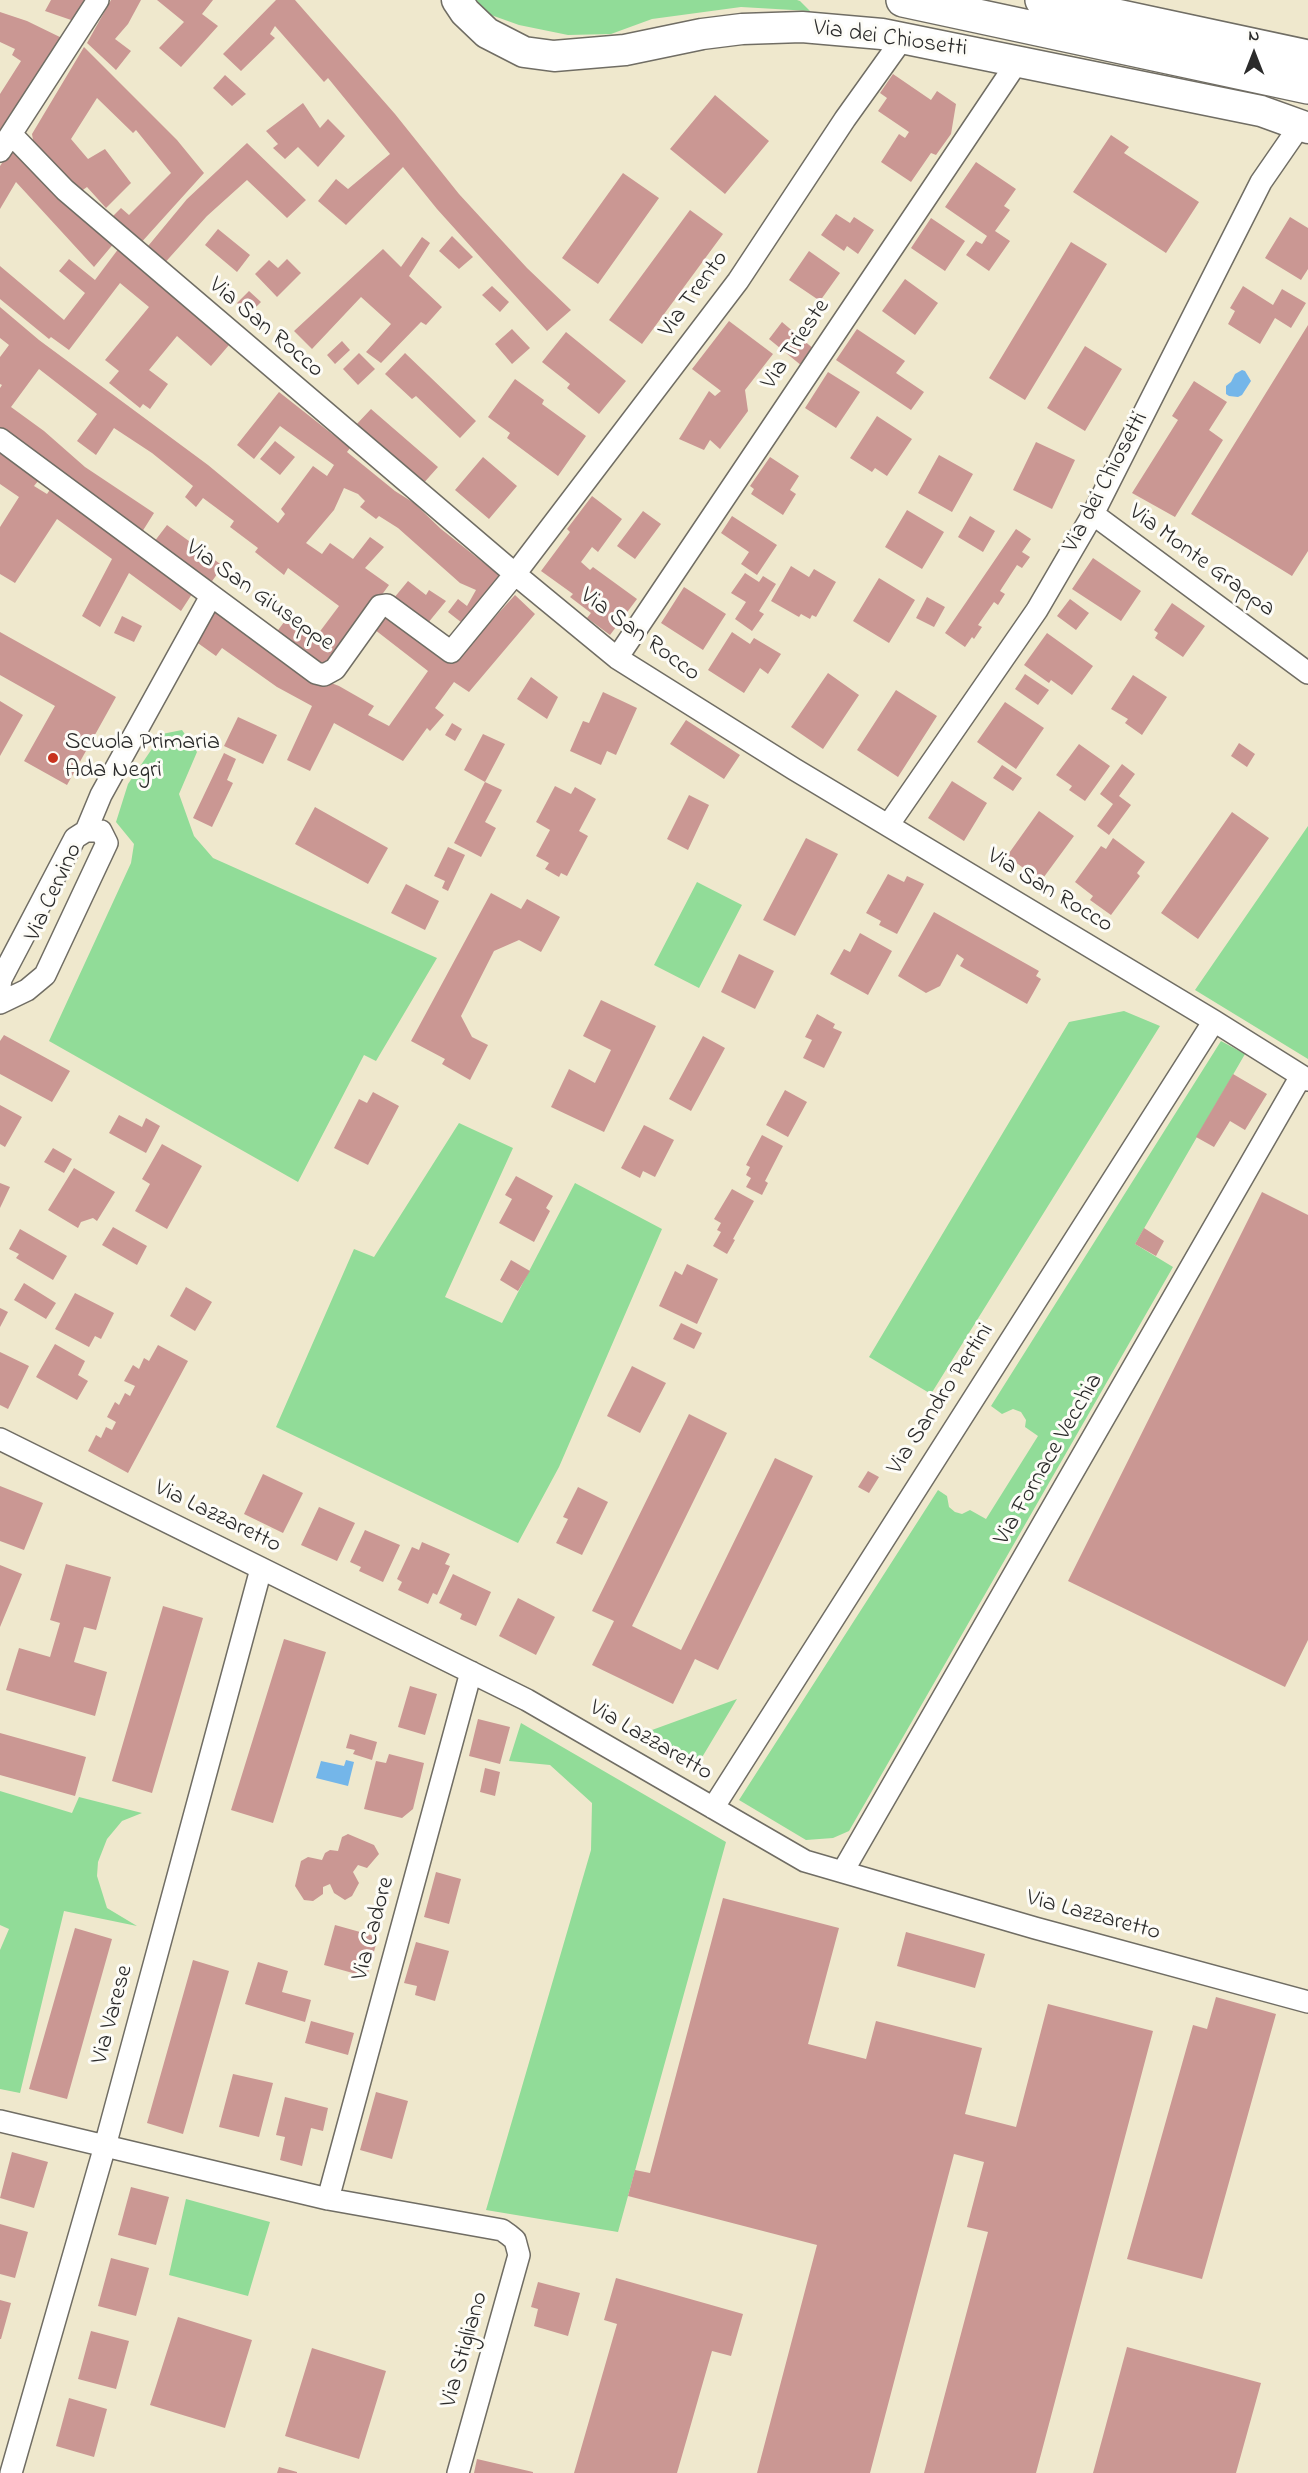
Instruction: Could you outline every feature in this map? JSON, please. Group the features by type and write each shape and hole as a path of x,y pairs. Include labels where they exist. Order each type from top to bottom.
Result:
{"highway":[{"path":"903,0 1308,87"},
{"path":"1042,0 1308,57"}],"street":[{"path":"6,143 98,0"},
{"name":"Via dei Chiosetti","path":"457,0 465,12 495,38 524,52 554,56 625,50 702,34 741,29 802,27 882,34 1261,111 1304,128 1261,182 1093,514 1037,610 889,824"},
{"name":"Via Trento","path":"515,574 738,281 845,119 903,38"},
{"name":"Via Trieste","path":"617,658 1018,61"},
{"name":"Via San Rocco","path":"6,143 65,190 515,574 617,658 794,769 889,824 1305,1078"},
{"name":"Via San Giuseppe","path":"0,439 310,669 324,675 335,669 380,606 387,605 451,652 515,574"},
{"name":"Via Monte Grappa","path":"1093,514 1308,673"},
{"path":"86,831 101,795 211,596"},
{"name":"Via Cervino","path":"0,986 1,979 75,838 86,831 101,831 108,843 45,975 27,990 0,1003"},
{"name":"Via Sandro Pertini","path":"713,1808 1214,1021"},
{"name":"Via Fornace Vecchia","path":"843,1870 1305,1078"},
{"name":"Via Lazzaretto","path":"0,1439 471,1671 526,1700 806,1861 1035,1928 1308,2001"},
{"name":"Via Varese","path":"11,2473 105,2146 261,1569"},
{"name":"Via Cadore","path":"328,2199 471,1671"},
{"path":"0,2121 328,2199"},
{"name":"Via Stigliano","path":"328,2199 502,2230 515,2240 519,2255 458,2473"}],"green space":[{"path":"476,0 797,0 810,11 741,7 652,19 611,34 568,35 519,25 491,15"},
{"path":"182,730 197,752 179,794 194,836 213,858 437,958 376,1061 364,1055 298,1182 49,1041 131,863 134,844 116,822 128,784 162,734"},
{"path":"1308,826 1308,1059 1195,990"},
{"path":"697,882 742,905 699,988 654,965"},
{"path":"1124,1011 1160,1026 931,1394 869,1357 1069,1022"},
{"path":"1221,1041 1245,1054 1135,1244 1173,1267 849,1831 833,1838 806,1840 739,1800 938,1490 947,1496 949,1507 955,1512 962,1514 970,1510 986,1519 1038,1436 1025,1427 1026,1420 1021,1412 1013,1409 1002,1414 991,1406"},
{"path":"459,1123 513,1148 445,1297 502,1323 575,1183 662,1229 559,1467 518,1543 276,1427 354,1249 374,1257"},
{"path":"737,1699 698,1764 641,1734"},
{"path":"521,1723 726,1842 618,2232 486,2210 591,1850 592,1803 550,1765 509,1761"},
{"path":"0,1791 72,1813 79,1797 142,1813 122,1821 107,1839 98,1862 97,1876 107,1908 137,1926 64,1911 20,2093 0,2089 0,1950 9,1929 0,1925"},
{"path":"186,2199 270,2222 248,2296 169,2275"}],"water":[{"path":"1242,370 1251,381 1242,395 1229,396 1226,394 1226,386 1235,374"},
{"path":"346,1760 354,1762 348,1786 316,1778 321,1761 344,1766"}],"building":[{"path":"51,0 85,0 74,21 45,11"},
{"path":"111,0 141,0 128,24 115,39 131,51 116,70 87,43"},
{"path":"157,0 213,0 202,14 218,26 181,67 159,48 184,22"},
{"path":"276,0 295,0 395,114 459,194 527,268 571,310 547,331 437,209 403,167 346,225 318,201 336,179 348,189 390,154 328,78 324,82 275,26 270,34 275,38 241,71 223,54"},
{"path":"0,12 27,21 66,40 0,134 0,94 21,61 12,55 15,49 0,42"},
{"path":"84,47 177,140 204,173 139,245 110,219 121,208 129,215 171,173 136,130 133,133 97,98 71,139 88,159 105,149 131,183 106,208 87,187 77,194 34,146 32,134"},
{"path":"893,74 931,100 937,91 956,104 951,134 936,155 931,153 911,182 881,162 899,134 905,138 909,132 878,111 887,98 880,93"},
{"path":"225,75 246,94 232,106 213,88"},
{"path":"715,95 769,141 725,194 670,149"},
{"path":"303,103 320,128 328,119 345,136 318,167 298,147 285,159 273,148 278,144 266,131"},
{"path":"1111,135 1129,147 1124,153 1199,202 1166,253 1073,192"},
{"path":"247,143 306,200 287,218 247,180 207,216 161,267 144,251 187,199"},
{"path":"13,147 115,242 94,267 16,182 0,209 0,166"},
{"path":"976,162 1016,189 1004,206 1010,210 995,231 1010,241 989,271 966,255 976,241 982,244 987,236 945,207"},
{"path":"623,173 659,198 598,284 562,258"},
{"path":"690,210 723,234 642,344 609,320"},
{"path":"836,214 850,223 854,217 874,230 858,254 847,246 844,251 821,235"},
{"path":"1290,217 1308,228 1308,269 1301,280 1265,258"},
{"path":"931,218 965,241 945,271 911,248"},
{"path":"218,229 250,255 237,272 205,245"},
{"path":"452,236 473,257 459,269 439,251"},
{"path":"422,237 430,243 409,276 442,307 426,325 421,322 381,363 366,352 391,324 361,297 312,349 294,331 383,249 401,267"},
{"path":"1071,242 1107,264 1025,400 989,378"},
{"path":"119,248 229,345 211,366 177,336 149,370 168,384 150,409 143,404 140,408 109,383 119,371 105,360 149,307 120,283 69,350 51,337 49,339 0,299 0,266 64,320 85,293 59,271 69,259 95,280"},
{"path":"809,251 840,273 820,301 789,280"},
{"path":"287,259 301,273 277,297 255,274 269,260 278,268"},
{"path":"905,279 938,303 915,335 882,311"},
{"path":"492,286 509,302 500,312 482,295"},
{"path":"1243,286 1273,305 1282,289 1306,303 1291,328 1275,318 1260,344 1228,324 1235,311 1230,308"},
{"path":"249,291 261,302 249,314 237,303"},
{"path":"0,307 39,340 208,465 278,523 285,514 281,509 313,466 327,476 334,465 280,426 254,459 237,445 279,392 350,448 347,452 395,491 414,503 441,529 504,579 466,626 448,612 458,599 467,606 476,590 460,583 398,528 379,516 376,519 360,507 365,501 358,494 344,488 334,510 306,543 322,554 330,543 353,559 370,537 384,547 365,568 389,585 333,662 324,666 273,637 290,614 318,634 339,606 288,568 284,575 255,552 258,548 230,527 234,521 203,498 196,507 185,497 193,486 152,453 114,428 96,455 77,441 97,414 39,369 11,407 44,431 85,467 154,513 142,532 0,433 0,388 2,385 0,384 0,357 9,345 0,338"},
{"path":"729,321 773,354 745,390 748,411 720,449 710,440 704,450 679,439 709,391 715,396 721,391 692,369"},
{"path":"782,322 815,350 802,366 769,339"},
{"path":"1308,325 1308,551 1292,576 1191,514"},
{"path":"512,329 530,348 512,364 495,344"},
{"path":"857,329 905,361 896,373 924,392 911,410 836,360"},
{"path":"566,332 626,381 599,414 567,388 570,384 542,362"},
{"path":"342,341 350,350 335,364 327,355"},
{"path":"1085,346 1122,369 1085,431 1047,408"},
{"path":"359,353 375,369 358,385 343,369"},
{"path":"405,353 476,421 460,438 416,396 412,399 385,374"},
{"path":"828,372 860,392 836,428 805,408"},
{"path":"515,379 544,400 542,404 586,436 558,476 507,438 510,433 488,417"},
{"path":"1194,381 1227,402 1209,430 1223,440 1175,517 1132,493 1178,420 1172,416"},
{"path":"371,409 438,467 421,486 354,427"},
{"path":"877,416 912,439 887,476 875,468 872,472 850,458"},
{"path":"275,441 295,457 280,475 260,459"},
{"path":"1036,442 1075,460 1052,509 1013,490"},
{"path":"0,447 42,476 34,486 47,494 53,485 194,591 181,611 129,573 100,627 82,616 112,559 57,519 15,583 0,574 0,527 19,497 0,484"},
{"path":"939,455 973,474 952,512 918,493"},
{"path":"483,457 517,486 489,519 455,490"},
{"path":"770,457 799,476 790,490 796,494 783,515 751,494 754,489 750,486"},
{"path":"592,496 622,519 598,552 592,547 581,562 590,570 593,567 637,599 610,635 587,618 591,613 570,597 573,594 541,571 570,532 567,529"},
{"path":"907,510 944,532 922,569 885,547"},
{"path":"643,511 661,524 635,559 617,546"},
{"path":"732,516 777,545 757,575 741,564 749,552 721,533"},
{"path":"970,516 995,531 983,552 958,537"},
{"path":"167,525 223,566 207,588 154,542"},
{"path":"1016,529 1031,539 1022,552 1030,557 1022,568 1017,565 1000,591 1005,594 998,605 994,602 978,625 982,627 965,647 945,633"},
{"path":"1093,558 1141,591 1121,621 1072,589"},
{"path":"791,566 809,577 814,569 836,582 816,617 812,615 810,619 801,614 799,617 771,601"},
{"path":"745,573 759,582 763,576 776,584 759,611 764,614 752,631 735,619 746,602 731,593"},
{"path":"879,578 915,600 889,643 853,621"},
{"path":"408,581 426,595 429,590 446,601 423,629 389,604"},
{"path":"684,587 726,614 703,650 661,623"},
{"path":"515,595 535,614 469,692 454,682 435,708 444,715 430,731 427,728 403,761 334,723 310,771 287,760 312,706 277,687 222,648 216,656 195,641 217,605 318,678 339,686 374,706 368,715 389,726 428,671 370,626 385,607 454,662"},
{"path":"927,597 945,607 934,627 916,618"},
{"path":"1070,599 1089,613 1076,630 1057,616"},
{"path":"1172,603 1205,626 1183,657 1155,638 1158,633 1154,630"},
{"path":"122,616 142,626 134,642 114,633"},
{"path":"0,632 116,697 67,785 24,761 55,706 0,675"},
{"path":"732,632 750,644 754,638 781,654 768,674 760,668 744,693 708,670"},
{"path":"1047,633 1093,666 1072,695 1051,680 1049,683 1024,665"},
{"path":"828,673 859,695 823,749 791,727"},
{"path":"1025,674 1049,690 1038,705 1015,689"},
{"path":"1133,675 1167,697 1142,735 1125,723 1128,719 1111,709"},
{"path":"531,677 558,697 547,719 517,699"},
{"path":"896,690 937,716 898,777 857,750"},
{"path":"603,692 637,708 616,755 607,751 601,765 570,751 583,721 589,723"},
{"path":"0,701 23,715 0,756"},
{"path":"1005,702 1044,728 1016,769 977,742"},
{"path":"238,717 277,735 263,764 224,746"},
{"path":"686,720 740,755 724,779 670,744"},
{"path":"452,723 462,729 455,741 445,735"},
{"path":"483,734 505,744 485,782 464,770"},
{"path":"1239,743 1255,754 1247,767 1231,756"},
{"path":"1079,744 1110,766 1085,801 1069,790 1072,786 1056,775"},
{"path":"224,753 236,759 227,780 233,783 212,827 193,818"},
{"path":"1122,764 1135,774 1119,796 1131,805 1109,835 1097,826 1113,804 1100,794"},
{"path":"1002,765 1022,778 1013,791 993,778"},
{"path":"952,781 987,803 964,841 928,818"},
{"path":"485,782 502,790 485,822 496,828 481,857 454,843"},
{"path":"555,786 571,794 575,787 596,799 579,831 588,836 567,876 561,873 559,877 545,869 549,863 536,856 550,830 536,822"},
{"path":"689,795 709,805 688,850 667,839"},
{"path":"315,807 388,848 368,884 295,844"},
{"path":"1039,811 1074,836 1041,881 1007,856"},
{"path":"1232,812 1269,838 1198,939 1161,913"},
{"path":"806,838 838,854 795,936 763,920"},
{"path":"1113,838 1145,862 1137,873 1140,876 1111,915 1090,900 1093,896 1075,882 1101,846 1106,849"},
{"path":"448,847 465,855 448,891 442,888 445,881 434,876"},
{"path":"888,874 904,882 907,876 924,884 897,934 879,925 881,921 866,913"},
{"path":"406,884 439,901 425,930 391,913"},
{"path":"491,893 521,909 527,899 560,917 541,952 519,940 494,951 461,1016 472,1037 488,1045 470,1080 442,1064 445,1059 411,1041"},
{"path":"934,912 1039,971 1036,976 1041,979 1027,1004 960,966 964,959 957,954 940,986 926,993 898,976"},
{"path":"860,933 892,951 868,995 830,974 844,949 850,952"},
{"path":"739,954 774,971 755,1009 721,992"},
{"path":"601,1000 656,1026 604,1132 551,1107 569,1069 595,1083 611,1050 583,1036"},
{"path":"817,1014 835,1024 833,1028 842,1032 824,1068 803,1058 812,1040 805,1037"},
{"path":"4,1035 70,1071 52,1102 0,1074 0,1041"},
{"path":"703,1036 725,1048 691,1111 669,1099"},
{"path":"1233,1074 1267,1094 1245,1130 1230,1121 1214,1147 1196,1137"},
{"path":"785,1090 807,1102 788,1137 766,1125"},
{"path":"373,1092 399,1106 368,1165 334,1148 359,1099 367,1103"},
{"path":"0,1105 22,1117 5,1147 0,1144"},
{"path":"119,1115 142,1127 146,1118 160,1126 146,1153 109,1133"},
{"path":"644,1125 674,1140 655,1177 643,1171 640,1178 621,1168"},
{"path":"762,1135 783,1146 765,1181 768,1183 762,1195 746,1187 751,1178 746,1175 750,1167 746,1165"},
{"path":"162,1144 202,1166 167,1229 135,1211 150,1184 142,1179"},
{"path":"53,1148 72,1159 64,1173 44,1162"},
{"path":"74,1168 115,1192 97,1221 93,1218 81,1222 78,1228 48,1210"},
{"path":"516,1176 553,1196 546,1208 550,1211 534,1242 499,1223 512,1199 505,1195"},
{"path":"0,1183 10,1187 0,1208"},
{"path":"732,1189 754,1201 727,1254 713,1246 721,1232 717,1230 721,1223 714,1219"},
{"path":"1262,1192 1308,1215 1308,1640 1285,1687 1068,1581"},
{"path":"113,1227 147,1246 137,1265 102,1245"},
{"path":"1144,1228 1164,1241 1156,1256 1135,1244"},
{"path":"20,1229 67,1256 53,1280 16,1258 19,1254 9,1249"},
{"path":"511,1260 530,1271 518,1291 500,1280"},
{"path":"687,1264 718,1279 697,1324 659,1306 675,1271 682,1275"},
{"path":"24,1283 56,1303 46,1319 14,1300"},
{"path":"186,1287 212,1302 195,1331 170,1316"},
{"path":"75,1293 114,1313 101,1339 95,1336 89,1347 55,1329"},
{"path":"0,1308 8,1312 0,1327"},
{"path":"681,1323 702,1333 694,1349 673,1339"},
{"path":"55,1344 85,1361 78,1375 88,1381 77,1400 36,1377"},
{"path":"158,1345 188,1361 128,1473 88,1451 96,1435 101,1438 106,1427 112,1430 116,1422 107,1417 115,1402 119,1405 125,1393 130,1396 135,1386 124,1381 133,1365 139,1369 144,1358 149,1361"},
{"path":"0,1352 29,1366 8,1409 0,1405"},
{"path":"632,1366 666,1383 640,1433 607,1416"},
{"path":"689,1414 727,1433 632,1626 681,1650 775,1458 813,1476 718,1670 695,1659 673,1704 592,1665 614,1621 592,1611"},
{"path":"868,1471 879,1477 869,1493 858,1487"},
{"path":"263,1474 303,1493 283,1533 244,1514"},
{"path":"0,1486 43,1503 24,1550 0,1541"},
{"path":"578,1487 608,1502 582,1555 556,1543 568,1519 563,1517"},
{"path":"319,1507 355,1523 337,1561 301,1545"},
{"path":"365,1530 400,1545 383,1582 359,1571 361,1567 350,1562"},
{"path":"422,1542 450,1554 445,1564 450,1566 437,1595 433,1593 428,1604 398,1590 402,1582 397,1579 412,1547 419,1550"},
{"path":"66,1564 111,1577 96,1630 84,1627 74,1662 107,1672 95,1716 6,1690 19,1648 50,1657 60,1623 50,1620"},
{"path":"0,1565 22,1574 0,1627"},
{"path":"453,1574 491,1592 476,1626 460,1619 462,1614 439,1603"},
{"path":"518,1598 555,1617 536,1655 499,1636"},
{"path":"163,1606 203,1618 152,1793 112,1781"},
{"path":"284,1639 326,1652 273,1823 231,1810"},
{"path":"410,1686 437,1694 425,1735 398,1727"},
{"path":"478,1719 510,1727 500,1764 469,1756"},
{"path":"0,1733 86,1757 75,1796 0,1775"},
{"path":"350,1734 377,1742 372,1760 353,1754 355,1750 346,1748"},
{"path":"389,1754 424,1763 413,1809 402,1818 364,1809 376,1761 386,1763"},
{"path":"485,1768 500,1772 495,1796 480,1792"},
{"path":"348,1834 374,1845 379,1854 367,1868 358,1865 353,1872 359,1883 352,1896 345,1900 334,1893 330,1884 323,1887 323,1894 313,1901 304,1900 295,1886 301,1861 308,1857 322,1860 325,1853 330,1850 338,1851 342,1837"},
{"path":"436,1872 461,1879 449,1924 424,1917"},
{"path":"723,1898 839,1928 808,2044 866,2059 876,2021 982,2048 965,2114 1016,2127 1048,2004 1153,2031 1036,2473 924,2473 988,2232 967,2227 984,2162 954,2154 870,2473 757,2473 817,2245 628,2196 635,2170 650,2173"},
{"path":"335,1925 378,1937 367,1977 324,1965"},
{"path":"75,1928 112,1939 67,2099 29,2089"},
{"path":"906,1932 985,1954 975,1988 897,1966"},
{"path":"416,1942 449,1951 435,2001 415,1995 417,1986 404,1983"},
{"path":"193,1960 229,1971 183,2134 147,2123"},
{"path":"258,1962 288,1971 282,1992 311,2000 305,2022 245,2004"},
{"path":"1216,1997 1276,2014 1202,2279 1127,2259 1193,2025 1207,2029"},
{"path":"311,2021 354,2033 348,2055 305,2043"},
{"path":"233,2074 273,2083 259,2137 219,2127"},
{"path":"376,2092 408,2101 392,2159 360,2150"},
{"path":"285,2097 328,2108 323,2131 311,2128 302,2166 280,2160 285,2137 276,2135"},
{"path":"12,2152 48,2162 34,2208 0,2198"},
{"path":"131,2187 169,2197 156,2245 118,2235"},
{"path":"0,2224 28,2232 15,2278 0,2274"},
{"path":"111,2258 149,2268 136,2316 98,2306"},
{"path":"616,2278 743,2314 731,2356 712,2351 677,2473 574,2473 617,2324 604,2320"},
{"path":"538,2282 580,2293 568,2336 534,2326 538,2309 531,2307"},
{"path":"0,2300 11,2303 1,2339 0,2339"},
{"path":"178,2317 252,2340 225,2428 150,2405"},
{"path":"91,2331 129,2341 116,2389 78,2379"},
{"path":"1127,2347 1261,2383 1236,2473 1093,2473"},
{"path":"312,2348 386,2371 359,2459 285,2436"},
{"path":"69,2398 107,2409 94,2457 56,2446"},
{"path":"477,2459 533,2472 533,2473 474,2473"},
{"path":"279,2467 297,2472 297,2473 277,2473"}],"place":[{"name":"Scuola Primaria Ada Negri","path":"53,758"}]}
